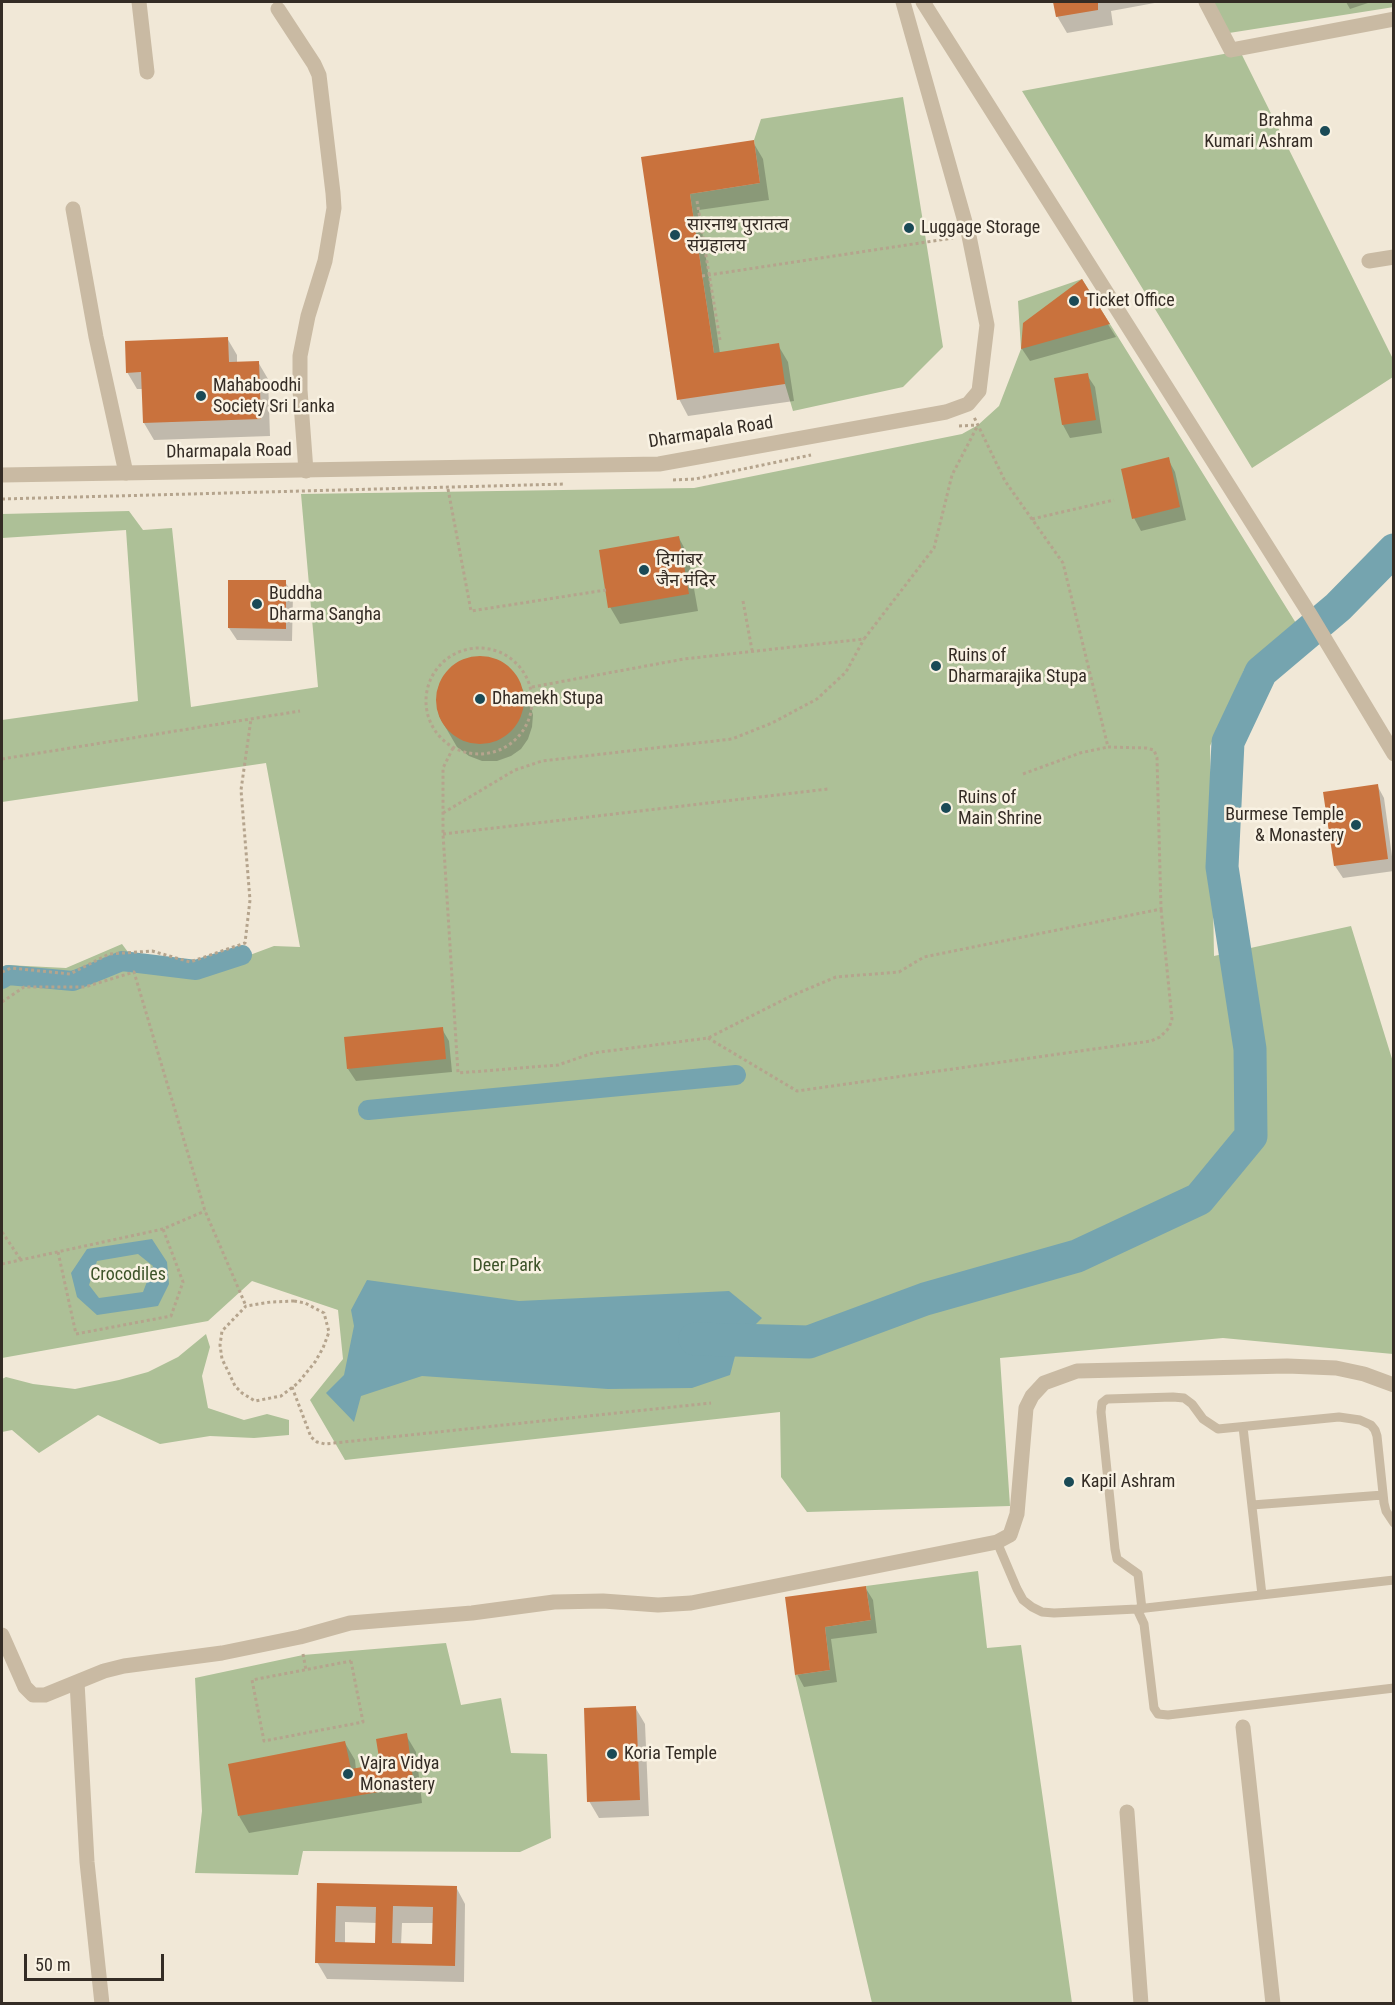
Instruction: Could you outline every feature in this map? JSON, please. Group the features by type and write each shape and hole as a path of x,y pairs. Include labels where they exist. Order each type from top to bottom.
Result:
{"street":[{"path":"139,2 147,72"},
{"path":"903,2 969,236 987,325 979,391 968,404"},
{"path":"923,2 1311,616 1394,754"},
{"path":"1206,2 1231,50 1394,19"},
{"path":"278,9 319,75 334,208 325,261 308,316 300,356 306,471"},
{"path":"73,209 96,337 126,473"},
{"path":"1369,261 1394,257"},
{"name":"Dharmapala Road","path":"2,475 659,464 946,412 968,404"},
{"path":"2,1635 25,1687 33,1695 56,1692 77,1682 124,1666 222,1653 300,1637 350,1623 472,1613 554,1602 603,1601 658,1605 691,1603 997,1542 1010,1535 1017,1514 1026,1408 1032,1396 1044,1383 1077,1371 1287,1366 1336,1368 1364,1374 1394,1385"},
{"path":"77,1682 87,1862 102,2004"},
{"path":"1243,1727 1274,2004"},
{"path":"1127,1812 1141,2004"}],"lane":[{"path":"1394,1523 1386,1511 1376,1430 1360,1420 1339,1417 1218,1429 1203,1419 1192,1404 1184,1398 1118,1398 1107,1399 1102,1403 1117,1559 1138,1574 1140,1609 1144,1624 1154,1708 1158,1714 1394,1688"},
{"path":"1243,1427 1262,1595"},
{"path":"1252,1505 1383,1495"},
{"path":"997,1542 1023,1600 1042,1612 1140,1609 1394,1580"}],"path":[{"path":"697,201 720,340"},
{"path":"702,276 969,236"},
{"path":"968,404 1005,481 1063,563 1108,747"},
{"path":"443,813 515,770 542,761 732,740 818,699 846,672 864,639 934,548 952,475 978,425"},
{"path":"448,489 471,611 606,590"},
{"path":"1032,519 1114,500"},
{"path":"743,601 752,650"},
{"path":"532,687 684,659 864,639"},
{"path":"476,647 492,648 509,656 524,670 532,687 533,706 527,726 516,740 505,748 486,754 472,754 453,748 438,736 428,720 425,698 430,678 439,665 458,651 476,647"},
{"path":"2,759 300,711"},
{"path":"2,972 11,968 70,974 109,954 152,951 190,962 245,943 250,900 241,790 251,719"},
{"path":"708,1038 797,1090 1151,1041 1160,1037 1169,1028 1172,1019 1161,909 1157,758 1154,750 1108,747 1080,753 1023,774"},
{"path":"453,748 443,768 443,834 458,1073 558,1065 593,1053 708,1038 791,996 836,977 899,972 924,957 1161,909"},
{"path":"443,834 828,789"},
{"path":"2,1002 24,987 85,987 134,972 205,1211 246,1306"},
{"path":"2,1264 163,1228 205,1211"},
{"path":"58,1251 76,1334 171,1316 183,1282 163,1228"},
{"path":"2,1232 21,1261"},
{"path":"294,1301 305,1303 324,1313 329,1332 323,1348 312,1367 298,1383 281,1396 255,1401 242,1393 222,1359 220,1345 222,1331 246,1306 294,1301"},
{"path":"292,1387 311,1437 317,1442 326,1444 711,1402"},
{"path":"351,1661 363,1722 264,1741 252,1680 351,1661"}],"green space":[{"path":"1212,2 1393,2 1394,7 1229,33"},
{"path":"1240,51 1393,359 1393,377 1252,468 1022,91"},
{"path":"903,97 943,347 903,387 793,411 785,384 714,353 690,194 760,183 754,140 761,119"},
{"path":"1082,279 1299,628 1244,670 1210,746 1214,956 1351,926 1393,1062 1393,1354 1223,1338 1000,1358 1010,1506 807,1512 781,1477 780,1412 345,1460 310,1400 343,1359 338,1310 252,1281 208,1321 2,1358 2,967 6,965 66,968 122,944 142,971 207,971 274,946 300,947 266,763 2,802 2,720 138,701 126,530 2,538 2,514 129,511 143,530 172,528 191,707 318,687 301,494 694,488 962,434 978,425 999,406 1021,349 1018,301"},
{"path":"206,1334 210,1347 202,1376 208,1408 244,1420 267,1414 289,1420 289,1435 254,1438 210,1436 160,1444 98,1415 39,1453 12,1430 2,1432 2,1379 6,1377 33,1384 75,1389 119,1380 148,1372 178,1357"},
{"path":"978,1571 987,1648 1021,1645 1072,2003 872,2003 795,1675 830,1670 825,1627 871,1620 866,1586"},
{"path":"446,1643 461,1705 501,1698 511,1753 547,1754 551,1838 520,1852 303,1851 298,1875 195,1873 202,1811 195,1678 303,1655"}],"water":[{"path":"152,1239 167,1262 169,1284 158,1306 97,1315 77,1297 71,1273 87,1249","holes":["138,1254 153,1266 143,1292 99,1298 89,1285 97,1261"]},
{"path":"367,1280 519,1301 729,1291 762,1318 739,1341 730,1375 692,1388 608,1389 422,1376 361,1396 354,1422 326,1393 344,1375 354,1326 351,1310"}],"building":[{"path":"1053,2 1098,2 1098,10 1056,17"},
{"name":"सारनाथ पुरातत्व संग्रहालय","path":"754,140 760,183 690,194 714,353 779,343 785,384 677,400 641,157"},
{"name":"Ticket Office","path":"1082,279 1110,324 1021,349 1023,323"},
{"name":"Mahaboodhi Society Sri Lanka","path":"228,337 229,362 259,361 261,419 143,423 141,372 126,373 125,341"},
{"path":"1088,373 1096,420 1062,425 1054,378"},
{"path":"1169,457 1180,507 1132,519 1121,469"},
{"name":"दिगांबर जैन मंदिर","path":"679,536 689,594 608,608 599,550"},
{"name":"Buddha Dharma Sangha","path":"228,580 286,580 286,629 228,628"},
{"name":"Dhamekh Stupa","path":"480,656 505,663 517,675 524,700 517,725 505,737 480,744 455,737 443,725 436,700 443,675 455,663"},
{"name":"Burmese Temple & Monastery","path":"1378,784 1388,859 1334,866 1323,792"},
{"path":"443,1027 446,1059 347,1069 344,1037"},
{"path":"866,1586 871,1620 825,1627 830,1670 795,1675 785,1597"},
{"name":"Koria Temple","path":"636,1706 640,1800 587,1802 584,1708"},
{"name":"Vajra Vidya Monastery","path":"407,1733 414,1786 238,1816 228,1764 345,1741 351,1769 380,1764 376,1739"},
{"path":"317,1883 457,1886 455,1966 315,1963","holes":["336,1906 376,1907 375,1943 335,1942","393,1906 433,1907 432,1944 392,1943"]}],"waterway":[{"path":"695,1339 809,1342 925,1299 1077,1256 1199,1199 1251,1136 1250,1049 1222,867 1228,742 1261,672 1338,607 1394,550"},
{"path":"2,979 8,975 73,981 122,961 196,970 242,955"},
{"path":"368,1110 736,1075"}],"place":[{"name":"Brahma Kumari Ashram","path":"1325,131"},
{"name":"Luggage Storage","path":"909,228"},
{"name":"सारनाथ पुरातत्व संग्रहालय","path":"675,235"},
{"name":"Ticket Office","path":"1074,301"},
{"name":"Mahaboodhi Society Sri Lanka","path":"201,396"},
{"name":"दिगांबर जैन मंदिर","path":"644,570"},
{"name":"Buddha Dharma Sangha","path":"257,604"},
{"name":"Ruins of Dharmarajika Stupa","path":"936,666"},
{"name":"Dhamekh Stupa","path":"480,699"},
{"name":"Ruins of Main Shrine","path":"946,808"},
{"name":"Burmese Temple & Monastery","path":"1356,825"},
{"name":"Kapil Ashram","path":"1069,1482"},
{"name":"Koria Temple","path":"612,1754"},
{"name":"Vajra Vidya Monastery","path":"348,1774"}],"park label":[{"name":"Deer Park","path":"507,1266"},
{"name":"Crocodiles","path":"128,1275"}]}
